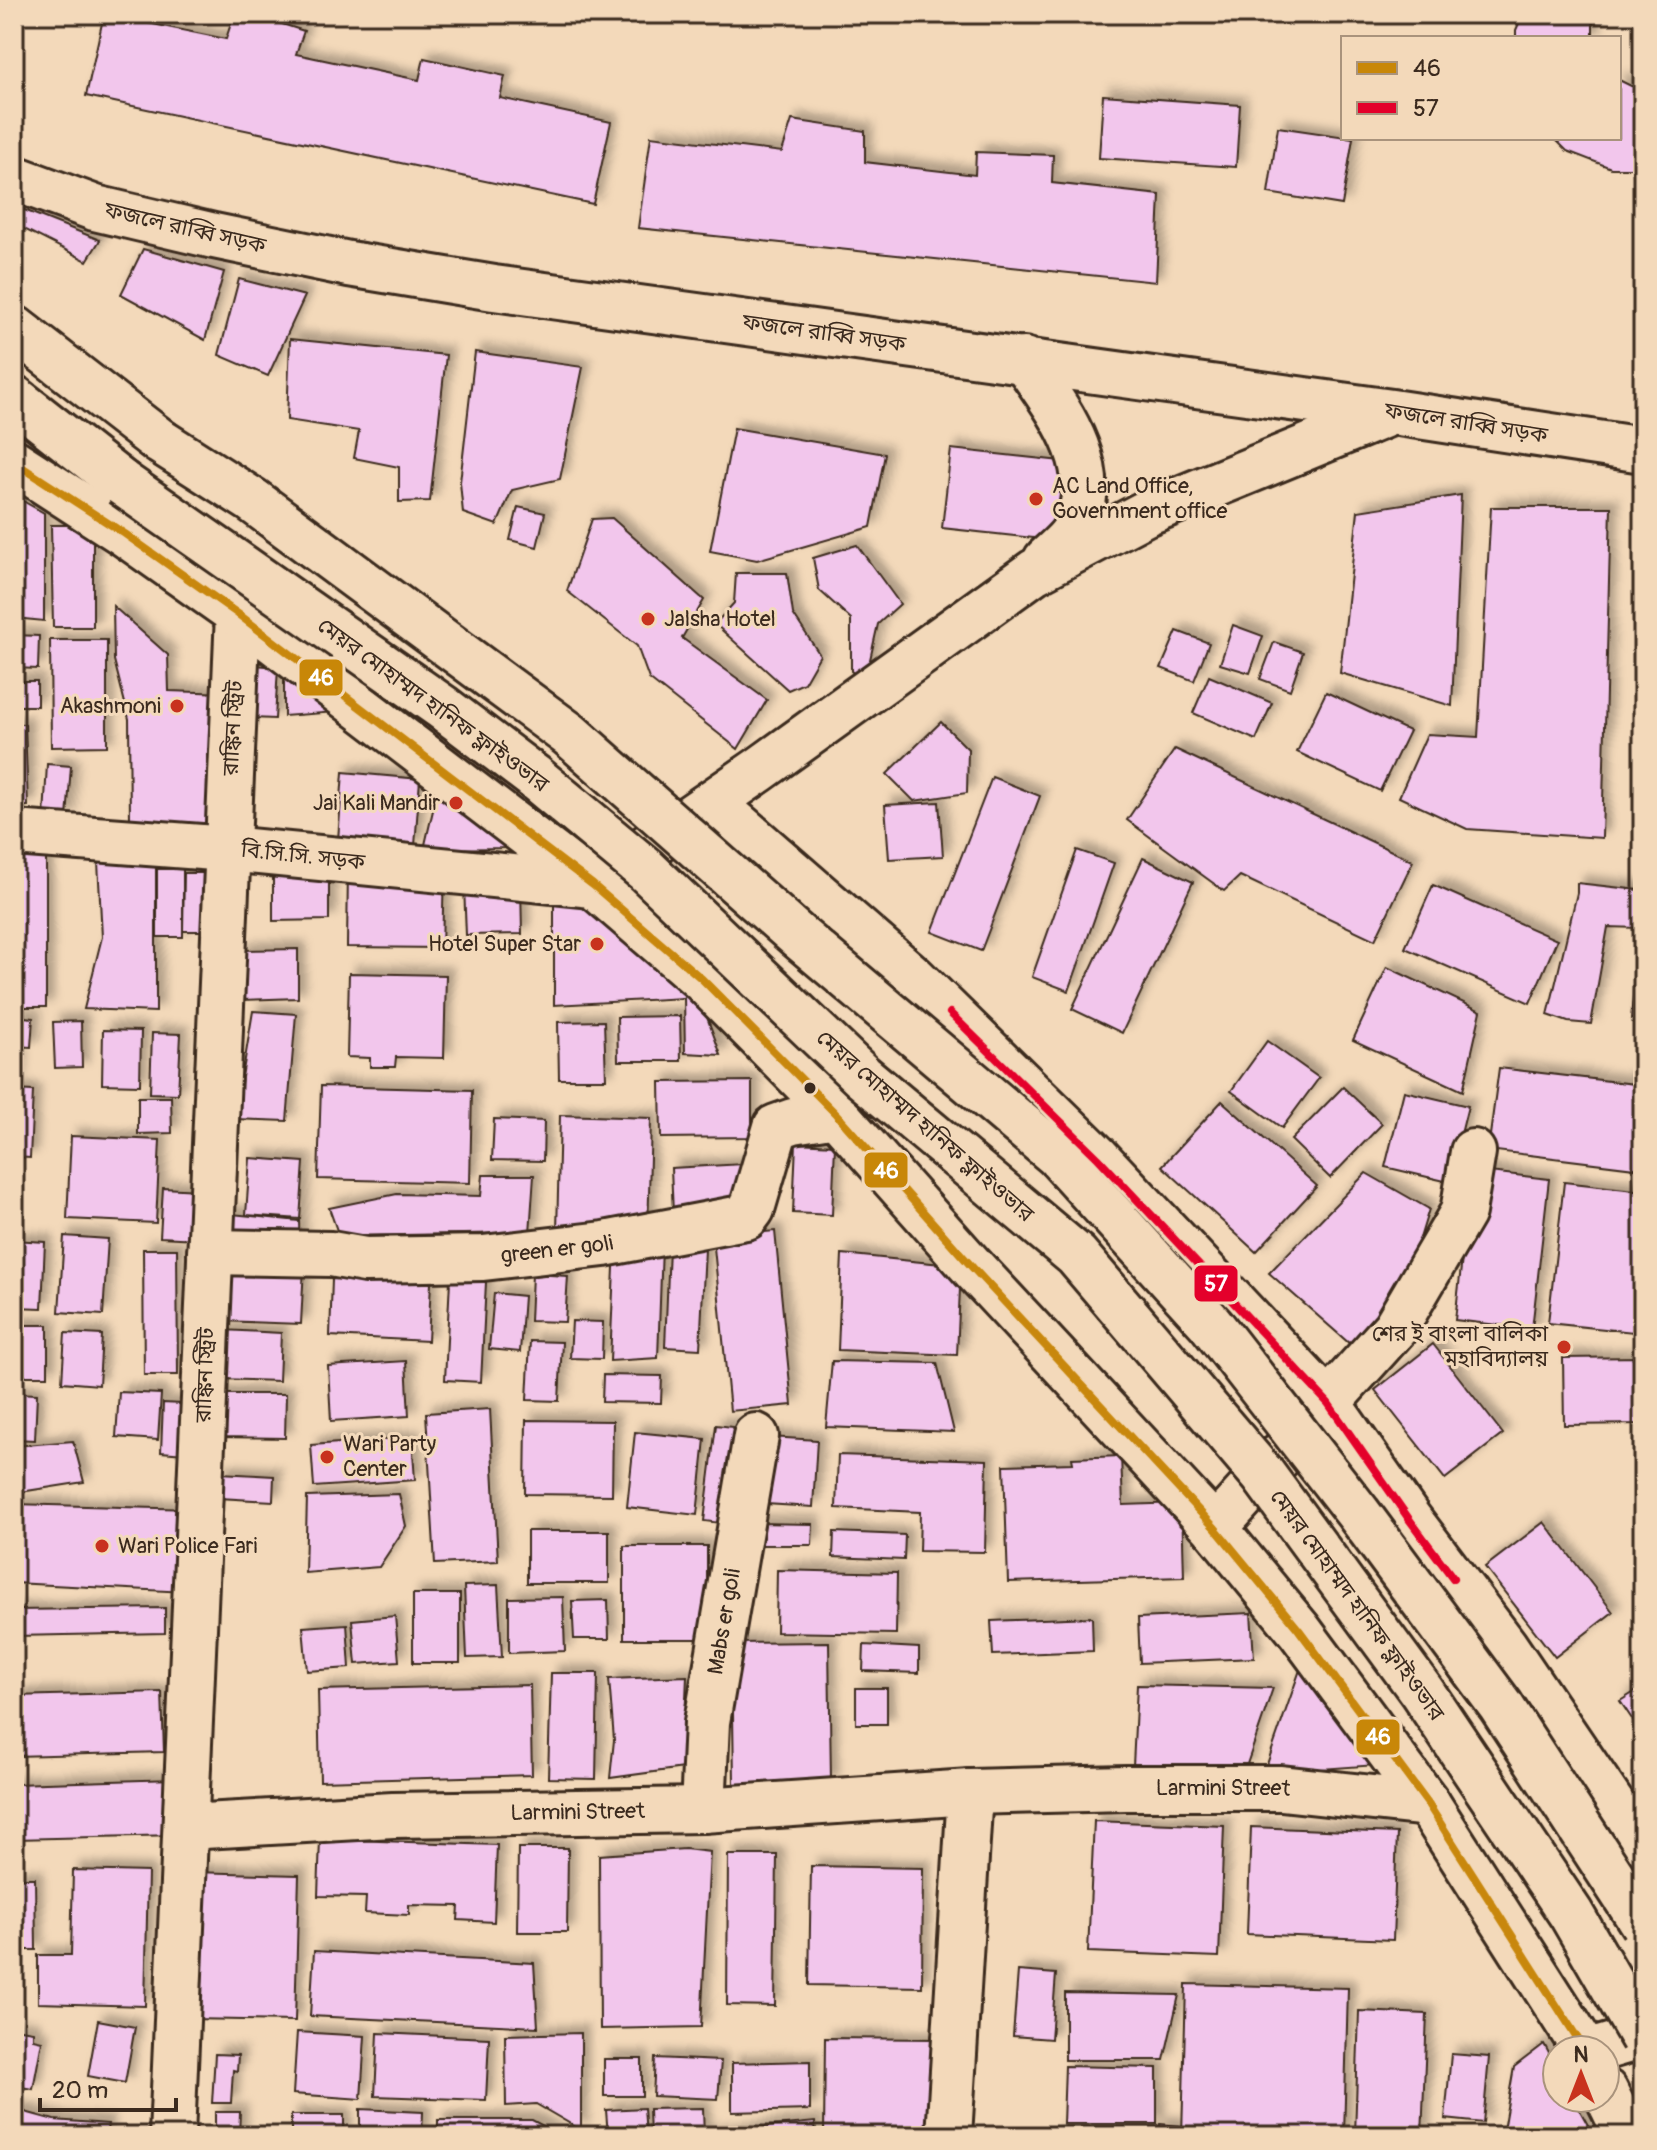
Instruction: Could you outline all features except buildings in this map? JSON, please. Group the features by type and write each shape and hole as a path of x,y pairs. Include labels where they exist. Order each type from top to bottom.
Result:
{"main road":[{"name":"ফজলে রাব্বি সড়ক","path":"14,178 95,208 349,264 494,288 1024,360 1643,450"},
{"path":"14,328 161,442"},
{"path":"14,359 161,442 252,500 570,735 799,937 1057,1155 1210,1323 1358,1513 1501,1706 1643,1924"},
{"path":"1024,360 1058,410 1082,461 1085,475 1083,508 1074,531 1034,572"},
{"name":"মেয়র মোহাম্মদ হানিফ ফ্লাইওভার","path":"14,398 122,483 442,707 533,776 646,870 862,1076 1076,1255 1263,1475 1422,1692 1571,1914 1643,2037"},
{"path":"593,885 713,803 1034,572 1146,513 1392,412"},
{"path":"14,436 122,483"},
{"path":"14,462 125,534 238,614 593,885 702,979 836,1114 983,1279 1215,1528 1336,1679 1428,1804 1575,2034"},
{"name":"রাঙ্কিন স্ট্রিট","path":"172,2136 238,614"},
{"path":"713,803 913,977 1044,1104 1214,1279 1328,1403 1409,1519 1505,1646 1643,1850"},
{"name":"বি.সি.সি. সড়ক","path":"14,833 228,849 593,885"},
{"name":"green er goli","path":"210,1252 331,1254 365,1260 483,1258 604,1244 746,1217 752,1209 776,1127 836,1114"},
{"path":"1215,1528 1395,1328 1463,1212 1473,1152"},
{"name":"Mabs er goli","path":"703,1810 707,1722 756,1436"},
{"name":"Larmini Street","path":"186,1827 393,1815 703,1810 970,1792 1126,1788 1281,1788 1428,1804"},
{"path":"949,2136 970,1792"},
{"path":"1621,2043 1643,2037"},
{"path":"1616,2114 1627,2136"}],"transit line":[{"name":"46","path":"14,462 125,534 238,614 593,885 702,979 836,1114 973,1268 1215,1528 1299,1630 1428,1804 1575,2034"},
{"name":"57","path":"950,1013 1098,1158 1328,1403 1453,1578"}],"place":[{"name":"AC Land Office, Government office","path":"1036,499"},
{"name":"Jalsha Hotel","path":"648,619"},
{"name":"Akashmoni","path":"177,706"},
{"name":"Jai Kali Mandir","path":"456,803"},
{"name":"Hotel Super Star","path":"597,944"},
{"name":"শের ই বাংলা বালিকা মহাবিদ্যালয়","path":"1564,1347"},
{"name":"Wari Party Center","path":"327,1457"},
{"name":"Wari Police Fari","path":"102,1546"}]}
